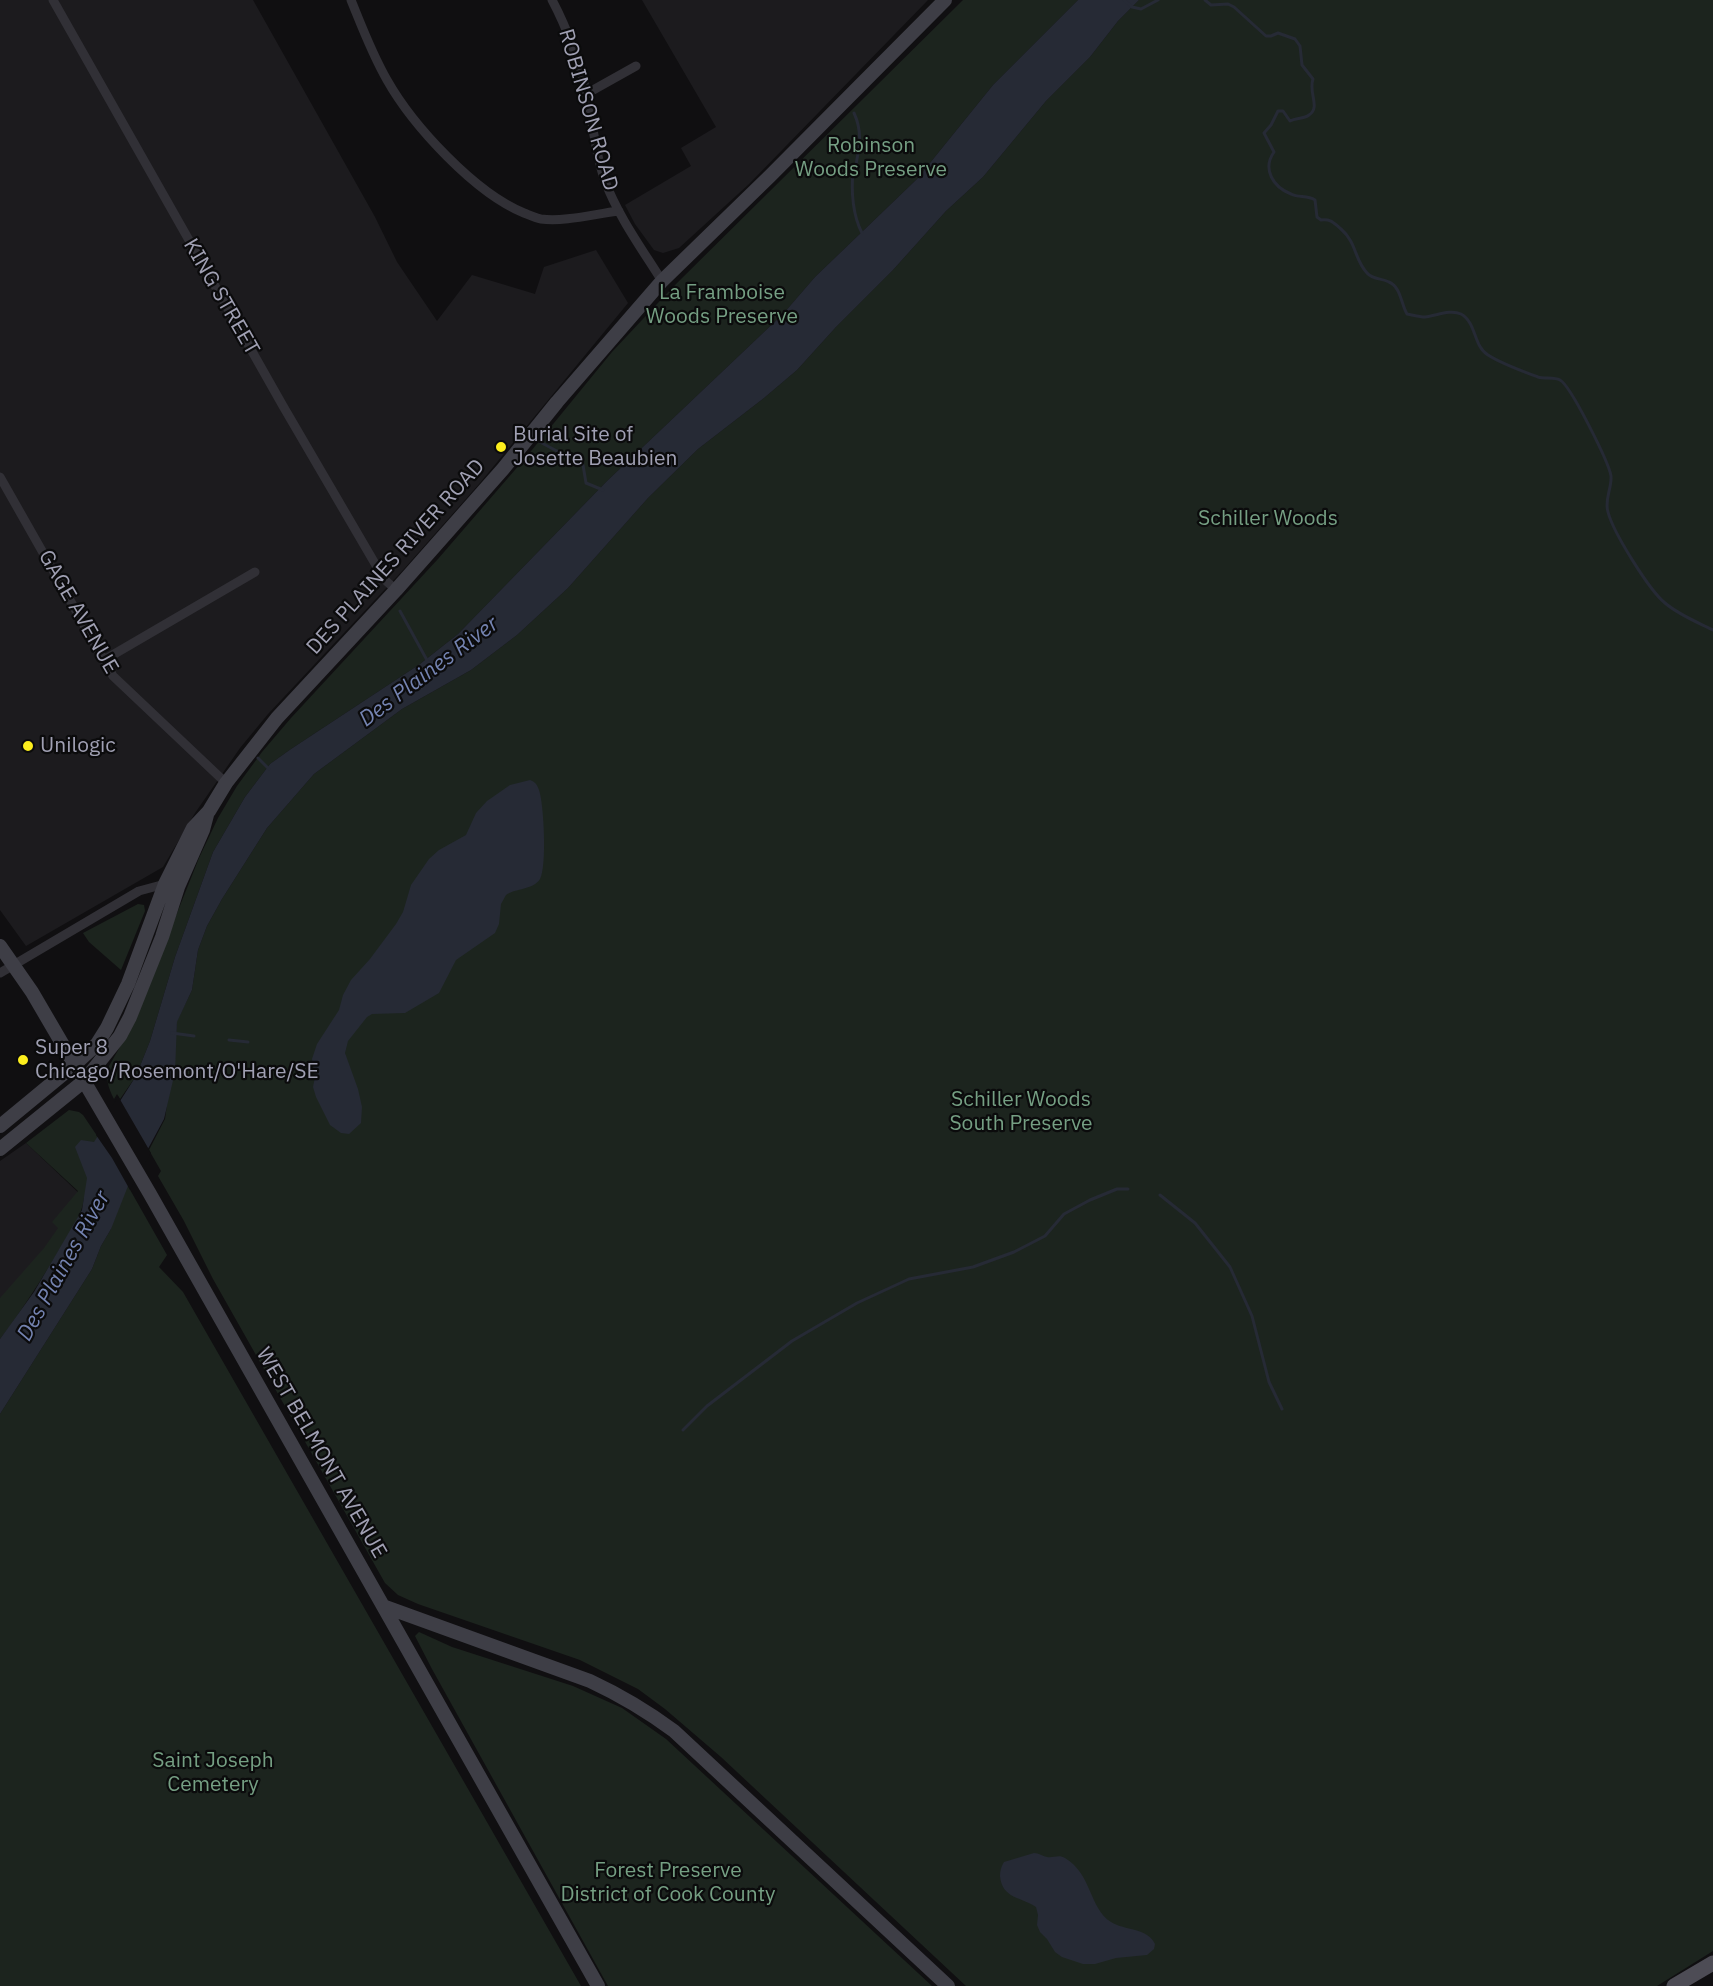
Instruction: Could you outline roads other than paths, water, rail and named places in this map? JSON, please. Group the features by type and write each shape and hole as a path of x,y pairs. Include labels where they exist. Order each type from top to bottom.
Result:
{"main road":[{"name":"DES PLAINES RIVER ROAD","path":"0,1126 75,1065 97,1044 117,1011 149,932 165,884 193,828 209,811 226,783 277,718 396,590 503,469 564,393 662,281 771,176 945,0"},
{"name":"DES PLAINES RIVER ROAD","path":"0,1149 84,1082 108,1053 130,1017 209,811"},
{"name":"WEST BELMONT AVENUE","path":"0,946 32,992 150,1194 598,1986"},
{"path":"383,1606 590,1681 615,1693 674,1731 948,1986"},
{"path":"1674,1986 1713,1963"}],"street":[{"name":"KING STREET","path":"53,0 294,426 384,579 396,590"},
{"path":"351,0 378,64 403,104 454,164 490,195 540,219 619,211"},
{"name":"ROBINSON ROAD","path":"552,0 574,52 586,94 604,180 619,211 662,281"},
{"path":"586,94 636,66"},
{"name":"GAGE AVENUE","path":"1,482 120,684 226,783"},
{"path":"104,660 255,572"},
{"path":"0,974 139,891 165,884"}],"water":[{"name":"Des Plaines River","path":"1078,0 1139,0 1118,21 1090,57 1046,101 983,177 946,211 797,370 698,449 648,498 568,588 517,635 471,670 402,709 314,774 267,828 222,899 207,926 198,950 192,990 177,1022 175,1072 164,1119 128,1186 92,1269 0,1414 0,1339 34,1292 82,1210 87,1178 75,1147 81,1140 94,1142 136,1076 150,1041 175,957 213,852 245,797 270,764 420,664 458,634 607,481 783,314 815,277 917,179 993,85"},
{"path":"530,780 536,784 541,797 544,862 540,879 529,887 506,895 501,904 499,924 495,933 456,960 439,993 405,1013 372,1014 348,1041 345,1053 358,1089 362,1107 361,1123 349,1134 341,1133 330,1125 316,1097 313,1087 315,1077 312,1059 317,1044 339,1010 343,995 351,980 396,924 403,912 411,885 429,859 439,850 466,835 476,813 487,801 510,785"},
{"path":"1034,1853 1047,1857 1063,1857 1074,1865 1104,1916 1117,1925 1147,1935 1155,1944 1154,1949 1147,1955 1116,1958 1095,1964 1083,1964 1062,1957 1055,1952 1037,1925 1036,1907 1009,1893 1002,1884 1000,1876 1004,1862"}],"waterway":[{"path":"1124,0 1132,7 1141,9 1158,0"},
{"path":"1205,0 1211,5 1228,4 1266,36 1278,33 1295,39 1300,46 1302,65 1313,79 1314,108 1307,116 1290,121 1283,111 1278,111 1264,133 1274,152 1269,171 1279,187 1291,194 1315,200 1317,217 1332,222 1346,234 1363,268 1369,275 1393,284 1407,314 1425,317 1448,312 1461,314 1470,323 1480,346 1488,355 1538,377 1560,380 1565,385 1589,425 1609,468 1611,480 1607,503 1608,512 1632,560 1665,603 1682,615 1713,630"},
{"path":"854,113 860,141 853,173 853,196 855,212 862,233"},
{"path":"540,442 583,465 586,483 603,490"},
{"name":"Des Plaines River","path":"400,611 428,662"},
{"path":"258,758 269,769"},
{"path":"172,1033 194,1036"},
{"path":"229,1040 248,1042"},
{"path":"683,1430 707,1406 792,1341 857,1303 909,1279 973,1267 1014,1252 1045,1236 1064,1214 1117,1189 1128,1189"},
{"path":"1160,1195 1195,1223 1230,1267 1252,1316 1269,1382 1282,1409"}],"place":[{"name":"Burial Site of Josette Beaubien","path":"501,447"},
{"name":"Unilogic","path":"28,746"},
{"name":"Super 8 Chicago/Rosemont/O'Hare/SE","path":"23,1060"}],"park label":[{"name":"Robinson Woods Preserve","path":"871,158"},
{"name":"La Framboise Woods Preserve","path":"722,305"},
{"name":"Schiller Woods","path":"1268,519"},
{"name":"Schiller Woods South Preserve","path":"1021,1112"},
{"name":"Saint Joseph Cemetery","path":"213,1773"},
{"name":"Forest Preserve District of Cook County","path":"668,1883"}]}
